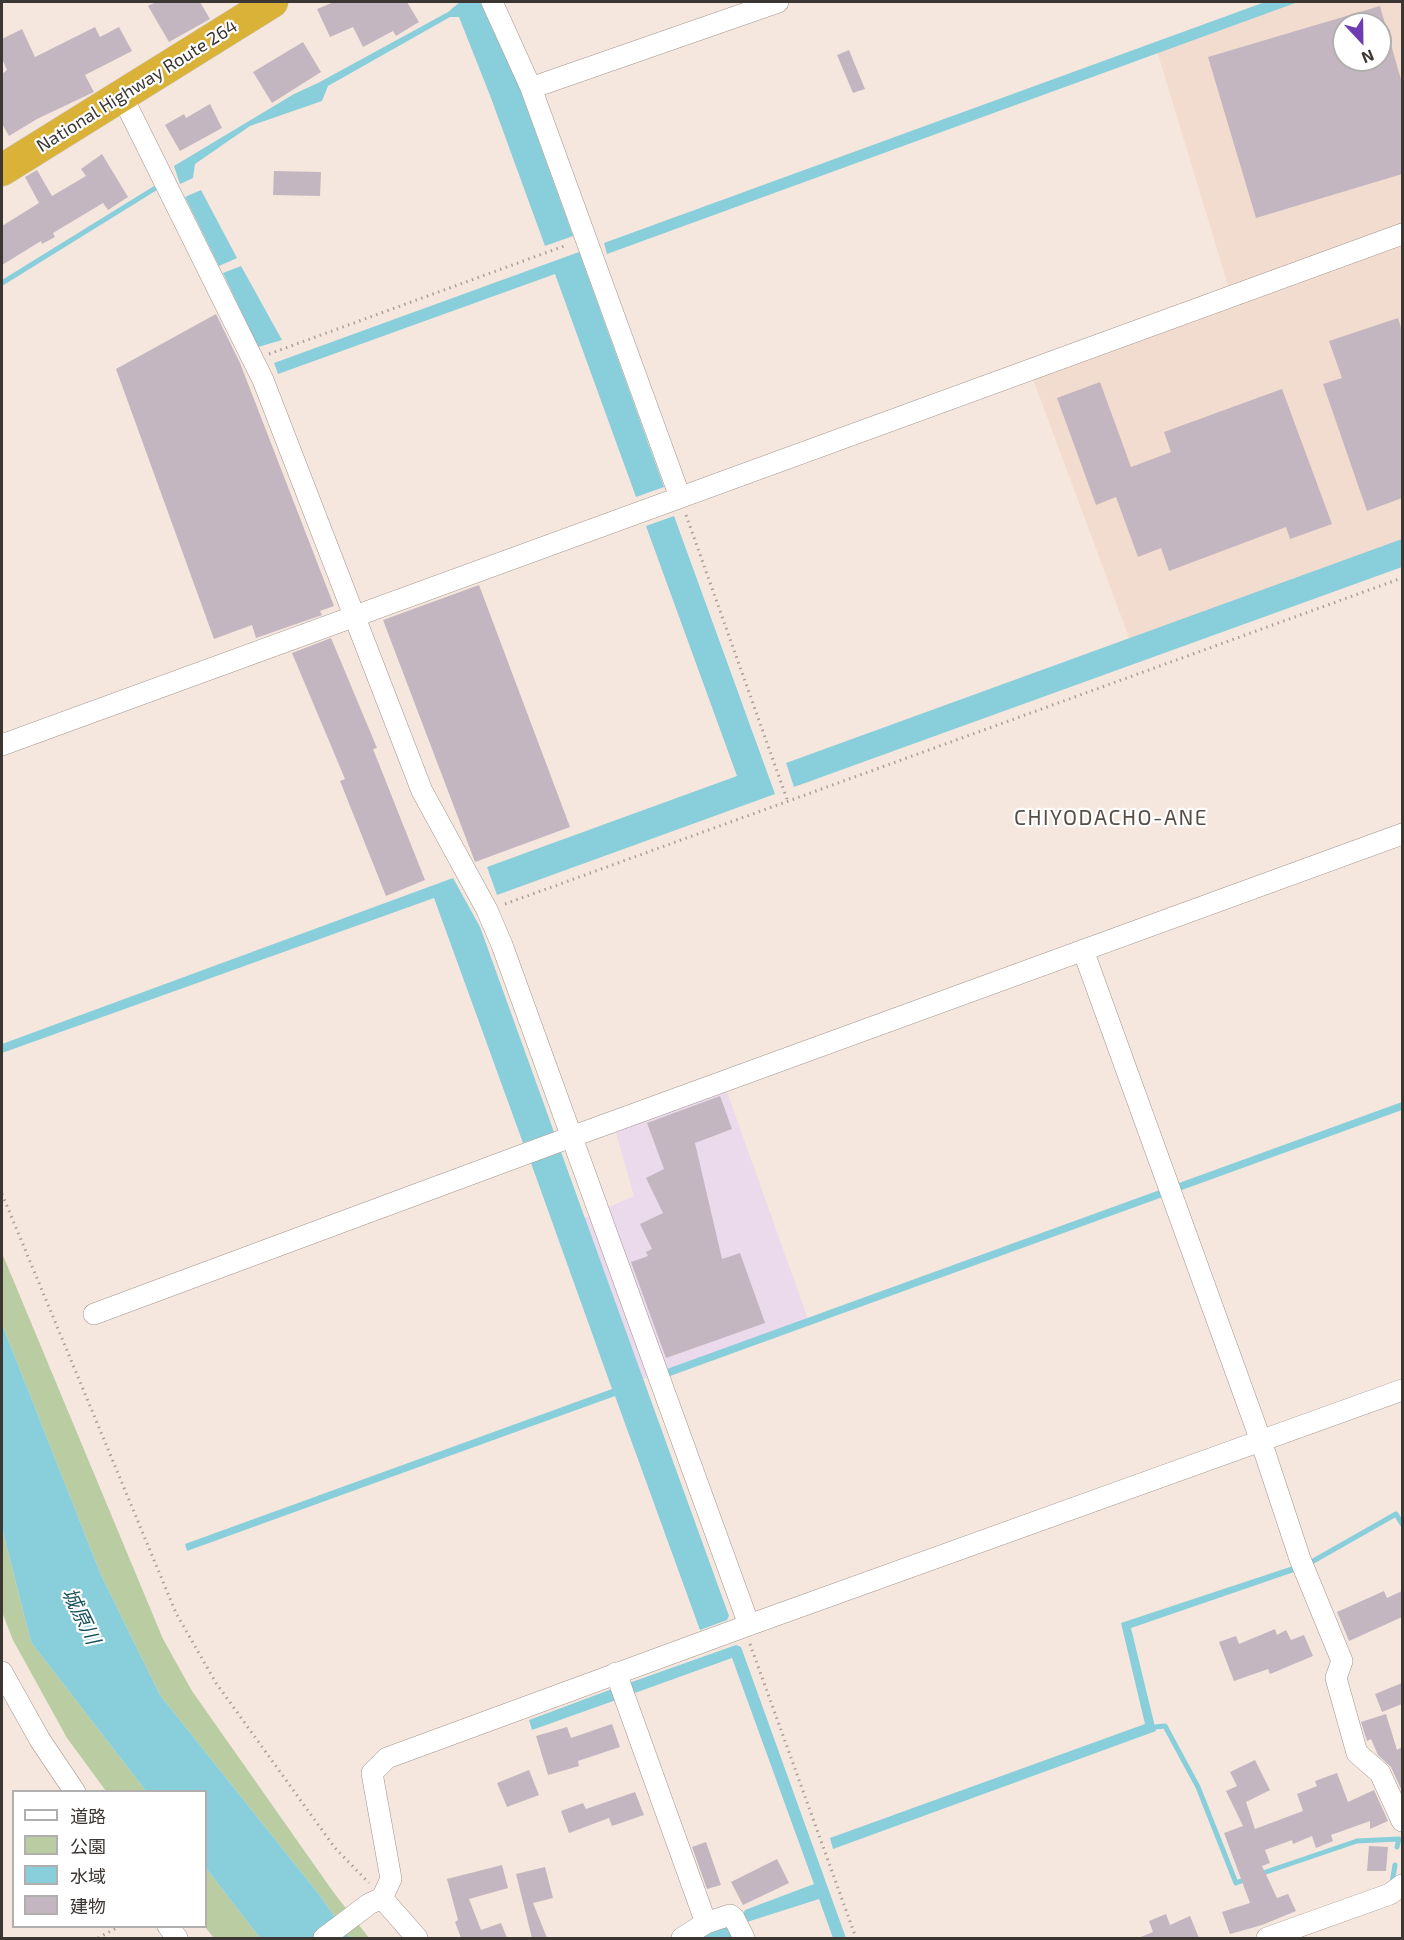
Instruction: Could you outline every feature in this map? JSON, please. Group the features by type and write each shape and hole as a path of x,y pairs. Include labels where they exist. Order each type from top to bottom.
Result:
{"highway":[{"name":"National Highway Route 264","path":"2,170 272,2"}],"street":[{"path":"492,2 531,88 680,497"},
{"path":"531,88 778,2"},
{"path":"122,96 267,391 422,791 487,910 502,945 749,1625"},
{"path":"2,745 1402,234"},
{"path":"94,1314 571,1137 1402,834"},
{"path":"1083,950 1261,1441 1300,1559 1342,1661 1336,1678 1357,1753 1380,1773 1402,1821"},
{"path":"324,1938 375,1901 391,1879 372,1773 387,1758 616,1673 1402,1390"},
{"path":"2,1672 39,1740 74,1790"},
{"path":"616,1673 706,1923"},
{"path":"1267,1938 1390,1894 1402,1885"},
{"path":"375,1901 417,1938"},
{"path":"682,1938 706,1923 729,1916 740,1928"}],"path":[{"path":"253,360 586,238"},
{"path":"680,497 788,802"},
{"path":"487,910 1402,578"},
{"path":"2,1194 176,1613 216,1683 375,1901"},
{"path":"749,1625 748,1639 856,1938"},
{"path":"98,1938 116,1928"}],"shaded area":[{"path":"1287,2 1402,2 1402,543 1131,643 1033,379 1234,305 1157,51"},
{"path":"721,1075 808,1319 635,1382 577,1221 634,1196 611,1116"}],"green space":[{"path":"2,1253 163,1639 192,1691 334,1893 369,1938 350,1938 321,1897 160,1695 101,1575 2,1324"},
{"path":"2,1528 31,1642 145,1790 105,1790 67,1738 13,1640 2,1612"},
{"path":"207,1869 260,1938 214,1938 206,1928"}],"water":[{"path":"460,2 480,2 518,84 573,236 545,246 459,17 450,17 328,86 322,101 250,126 195,164 193,178 180,184 174,166 294,94 448,12"},
{"path":"1265,2 1298,2 607,254 604,243"},
{"path":"154,186 157,190 2,286 2,280"},
{"path":"201,190 237,258 219,266 185,197"},
{"path":"579,252 664,487 636,497 555,274 278,374 274,363"},
{"path":"241,266 282,340 258,347 223,273"},
{"path":"674,516 775,794 497,895 487,867 737,776 646,526"},
{"path":"1402,539 1402,567 794,787 786,763"},
{"path":"453,878 480,927 554,1132 523,1143 434,898 2,1053 2,1044"},
{"path":"1402,1102 1402,1110 670,1376 667,1369"},
{"path":"561,1152 729,1616 727,1620 700,1630 615,1396 187,1551 185,1544 612,1389 531,1163"},
{"name":"城原川","path":"2,1324 101,1575 160,1695 321,1897 350,1938 260,1938 207,1869 207,1790 145,1790 31,1642 2,1528"},
{"path":"1296,1565 1297,1571 1131,1628 1156,1731 833,1849 830,1838 1145,1724 1121,1623"},
{"path":"736,1645 741,1647 846,1938 833,1938 819,1899 747,1922 736,1938 696,1938 742,1916 745,1910 814,1884 732,1658 632,1694 629,1683"},
{"path":"612,1689 616,1700 532,1730 529,1720"}],"building":[{"path":"156,2 200,2 210,19 169,42 148,6"},
{"path":"334,2 407,2 419,22 396,36 393,31 363,47 353,27 330,37 317,9"},
{"path":"1380,6 1382,12 1360,12"},
{"path":"1332,20 1332,72 1392,72 1392,48 1402,83 1402,174 1256,218 1208,57"},
{"path":"95,27 100,37 119,27 132,51 85,75 94,92 37,119 9,136 2,124 2,74 7,70 2,59 2,39 22,29 35,57"},
{"path":"303,42 321,72 272,103 253,72"},
{"path":"849,50 865,89 853,93 837,55"},
{"path":"210,104 222,128 180,151 165,125 184,114 186,118"},
{"path":"102,154 128,197 108,210 103,203 53,233 55,237 42,244 41,241 2,265 2,226 39,203 25,177 37,170 52,196 86,176 81,169"},
{"path":"274,171 321,172 320,196 273,195"},
{"path":"216,314 240,363 334,606 320,611 322,615 256,638 252,625 214,639 116,369"},
{"path":"1398,318 1402,331 1402,498 1367,511 1323,384 1342,378 1329,341"},
{"path":"1100,382 1131,467 1171,452 1164,432 1282,389 1332,524 1290,539 1286,527 1169,571 1161,548 1138,557 1116,497 1096,505 1057,398"},
{"path":"479,585 570,827 475,862 383,620"},
{"path":"331,638 377,748 373,749 425,880 386,896 340,781 345,779 292,653"},
{"path":"720,1096 732,1129 695,1143 722,1259 740,1253 765,1323 666,1358 631,1262 648,1256 646,1252 652,1249 640,1224 663,1213 646,1178 664,1169 647,1123"},
{"path":"1384,1591 1387,1598 1402,1591 1402,1617 1349,1641 1337,1612"},
{"path":"1275,1629 1277,1635 1286,1630 1291,1640 1304,1635 1313,1656 1270,1674 1268,1669 1234,1681 1219,1642 1236,1636 1239,1644"},
{"path":"1402,1683 1402,1704 1382,1712 1375,1694"},
{"path":"1386,1714 1397,1750 1402,1747 1402,1791 1391,1767 1378,1755 1371,1739 1367,1741 1361,1722"},
{"path":"612,1724 620,1747 578,1761 579,1766 548,1775 536,1736 567,1727 571,1738"},
{"path":"1255,1760 1270,1790 1246,1802 1255,1829 1303,1811 1297,1794 1317,1786 1315,1781 1337,1773 1348,1802 1374,1790 1388,1821 1370,1829 1370,1821 1331,1835 1333,1841 1316,1848 1312,1836 1293,1844 1292,1840 1265,1850 1270,1863 1262,1866 1277,1898 1288,1894 1296,1911 1262,1925 1230,1934 1222,1912 1250,1903 1224,1833 1243,1826 1226,1791 1237,1786 1230,1772"},
{"path":"529,1770 539,1795 507,1807 497,1783"},
{"path":"635,1792 644,1815 612,1826 609,1818 569,1833 561,1811 583,1803 586,1809"},
{"path":"706,1842 721,1885 707,1889 692,1847"},
{"path":"1369,1846 1388,1847 1386,1871 1367,1871"},
{"path":"777,1859 789,1883 743,1905 731,1882"},
{"path":"502,1865 508,1888 469,1899 481,1930 501,1923 507,1938 461,1938 455,1922 458,1920 447,1879"},
{"path":"545,1867 553,1898 533,1903 547,1938 532,1938 516,1874"},
{"path":"1166,1914 1170,1925 1190,1916 1199,1938 1138,1938 1153,1932 1149,1921"}],"waterway":[{"path":"1308,1564 1396,1514 1402,1524"},
{"path":"1155,1727 1165,1726 1198,1787 1236,1883 1249,1878"},
{"path":"1260,1874 1357,1841 1399,1839 1397,1847"},
{"path":"1392,1883 1395,1865"}],"district":[{"name":"CHIYODACHO-ANE","path":"1111,818"}]}
